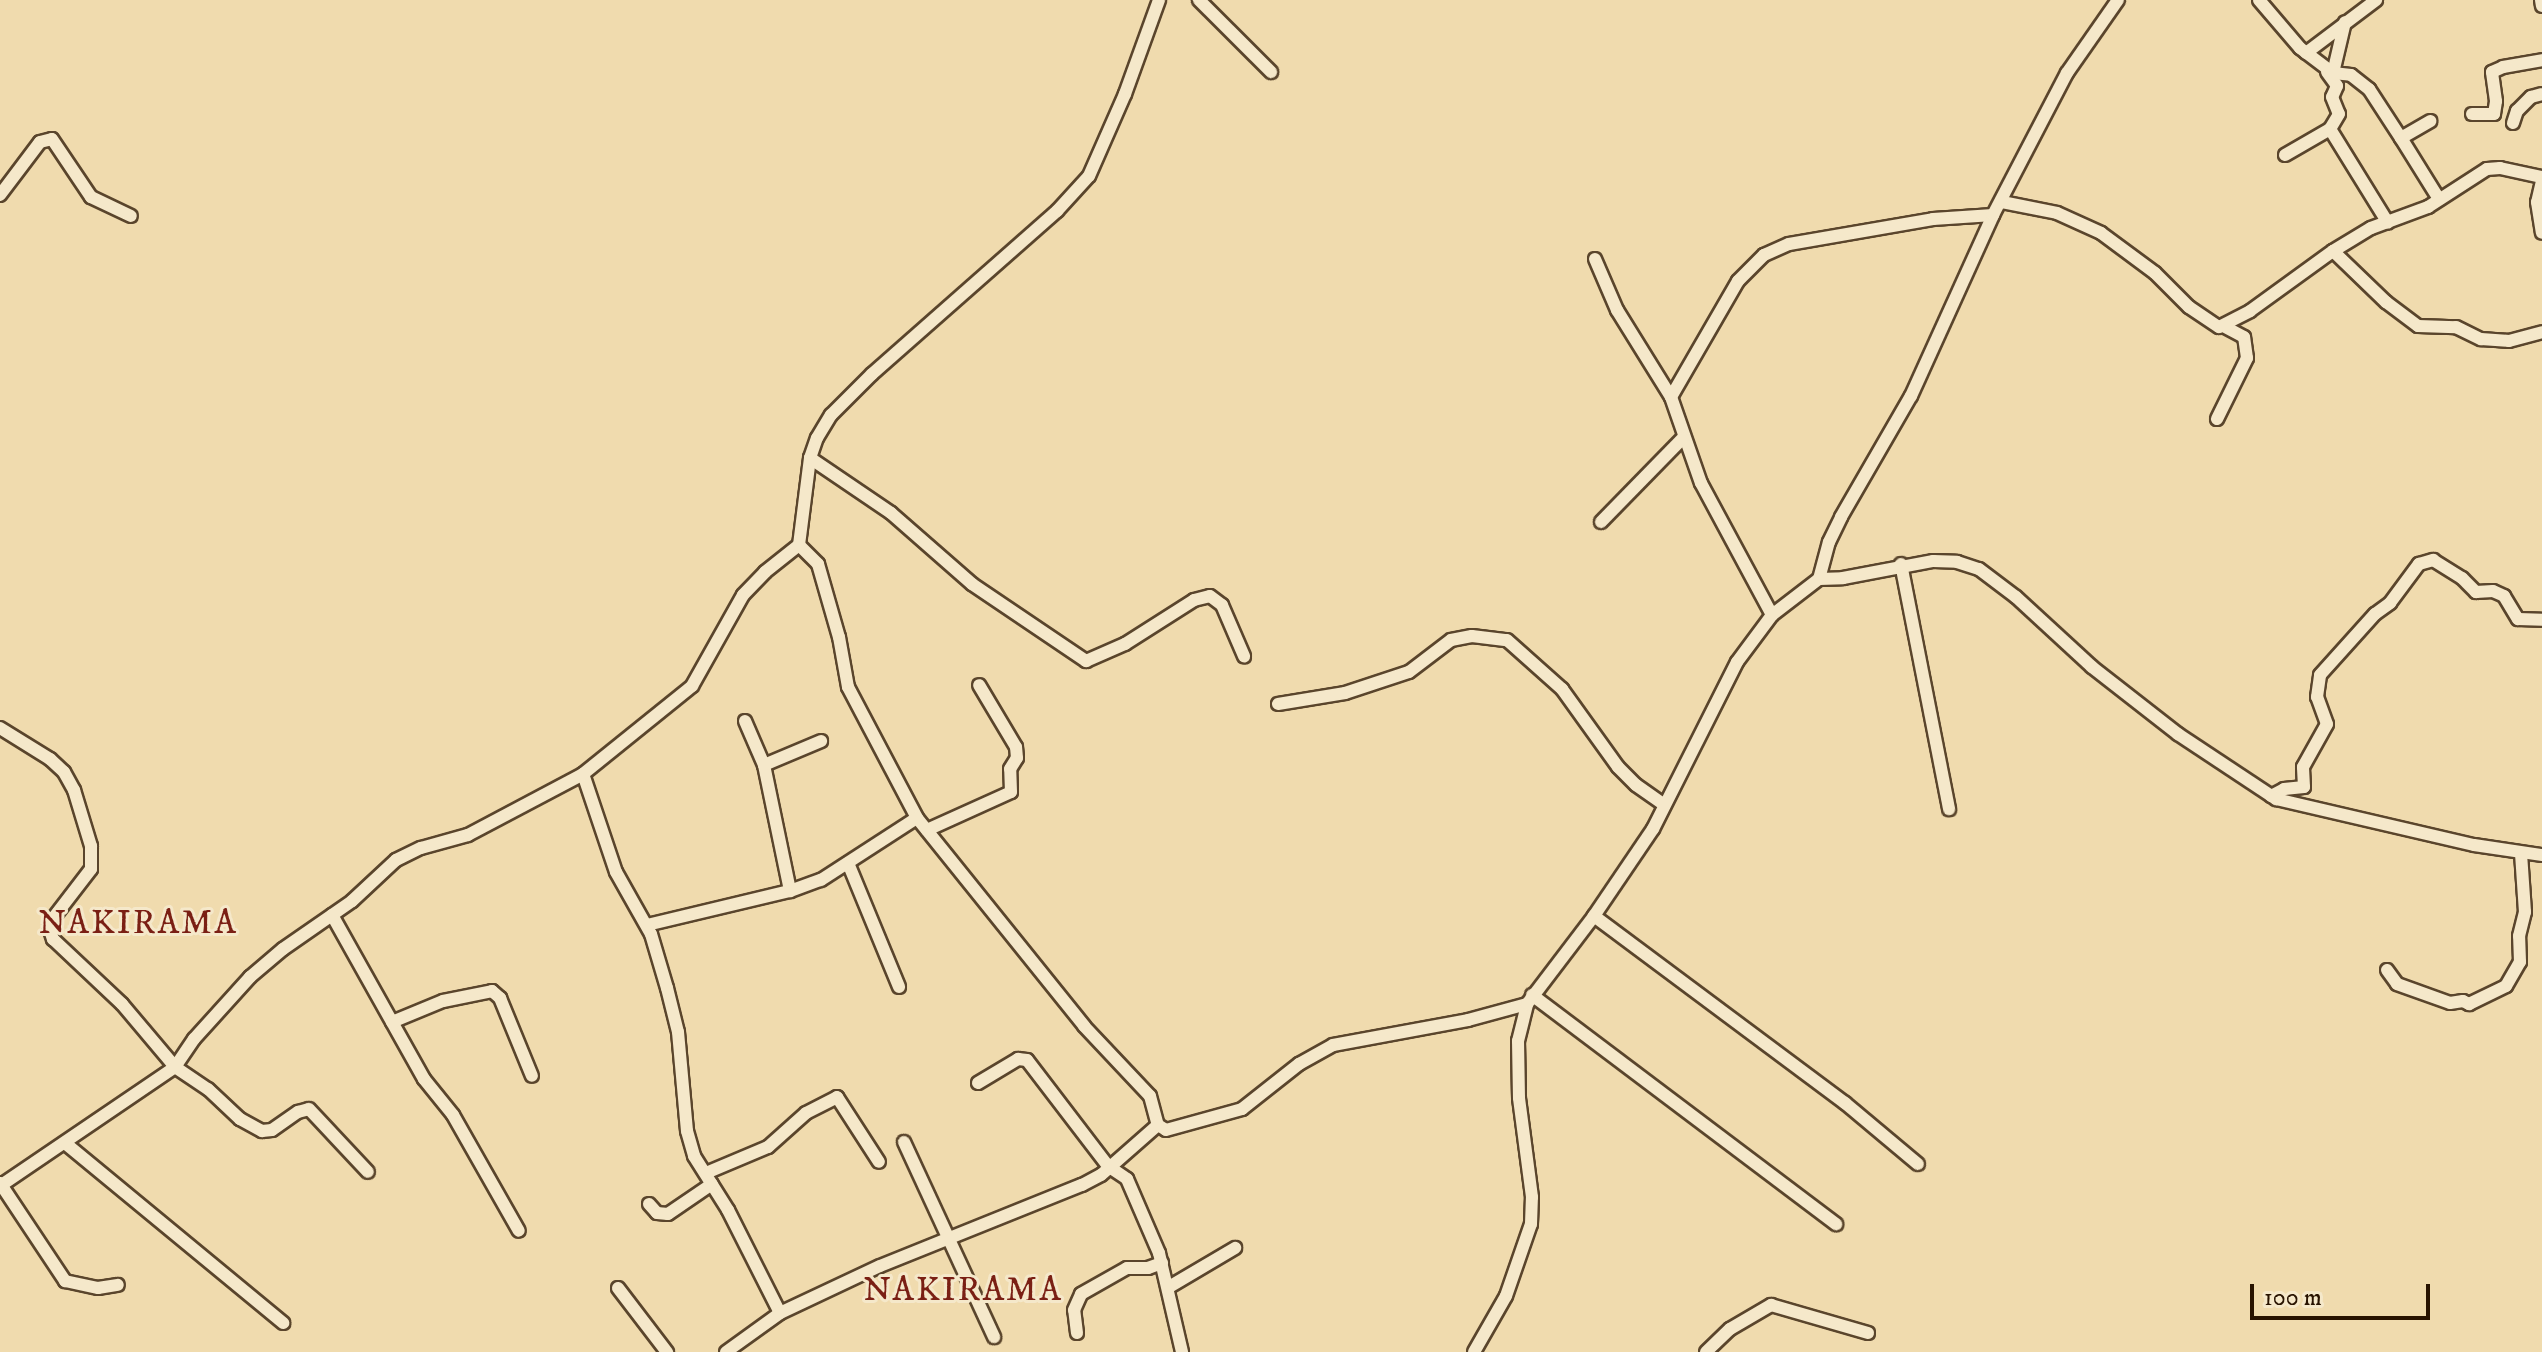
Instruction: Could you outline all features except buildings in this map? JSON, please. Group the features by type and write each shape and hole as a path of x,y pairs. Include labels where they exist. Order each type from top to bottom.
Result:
{"street":[{"path":"118,1285 98,1288 65,1281 1,1185 175,1067 194,1039 250,977 364,892 396,860 421,848 468,835 583,774 692,686 743,595 765,572 799,545 810,458 817,438 846,399 1057,211 1089,176 1125,94 1159,0"},
{"path":"1199,0 1271,72"},
{"path":"1819,579 1829,542 1911,396 1993,215 2067,73 2095,28 2118,0"},
{"path":"2259,0 2306,53 2331,72"},
{"path":"2306,53 2376,0"},
{"path":"2331,72 2345,22"},
{"path":"2472,114 2494,114 2496,101 2492,72 2542,60"},
{"path":"2285,155 2330,129 2339,114 2332,97 2337,86 2325,73 2351,75 2369,89 2439,199"},
{"path":"2513,123 2517,111 2531,97 2542,94"},
{"path":"2401,138 2431,121"},
{"path":"2330,129 2388,223"},
{"path":"0,195 40,142 52,139 91,197 131,216"},
{"path":"2223,326 2250,311 2359,234 2439,199 2487,169 2500,168 2542,179 2537,202 2542,233"},
{"path":"2002,202 2057,213 2101,233 2155,273 2189,307 2219,327 2223,326 2244,337 2247,358 2217,419"},
{"path":"1671,397 1738,281 1764,255 1789,244 1933,219 1993,215"},
{"path":"2333,251 2386,302 2418,326 2456,327 2481,339 2509,341 2542,332"},
{"path":"1595,259 1617,310 1671,397 1683,438 1720,521 1772,615"},
{"path":"1601,522 1683,438"},
{"path":"810,458 891,513 972,584 1086,661 1103,656 1203,596 1218,599 1244,656"},
{"path":"799,545 818,564 839,637 848,687 917,818 1084,1026 1150,1096 1158,1125 1166,1130 1242,1109 1299,1064 1333,1045 1497,1012 1530,1000"},
{"path":"2300,806 2304,787 2303,767 2327,724 2317,697 2320,675 2375,614 2390,603 2419,564 2433,560 2462,578 2476,592 2493,591 2504,596 2518,619 2542,620"},
{"path":"1474,1352 1506,1296 1531,1224 1531,1176 1519,1098 1519,1027 1530,1000 1633,861 1665,805 1737,662 1772,615 1819,579 1843,578 1901,564 1957,562 1979,569 2016,597 2092,667 2178,734 2271,796 2300,806 2542,855"},
{"path":"1901,564 1949,809"},
{"path":"1278,704 1345,693 1409,672 1451,640 1472,636 1507,640 1562,689 1618,767 1665,805"},
{"path":"927,830 1011,792 1010,769 1017,758 1016,747 979,685"},
{"path":"745,721 764,765 790,891"},
{"path":"0,728 50,759 64,772 74,790 91,846 91,869 54,917 49,927 53,939 122,1004 175,1067 208,1089 240,1119 262,1131 272,1130 298,1112 309,1109 368,1172"},
{"path":"764,765 821,741"},
{"path":"583,774 616,872 647,925 678,1032 687,1131 694,1156 709,1178 780,1313"},
{"path":"2271,796 2284,789 2304,787"},
{"path":"647,925 790,891 821,880 917,818"},
{"path":"2387,970 2397,984 2450,1003 2463,1001 2469,1004 2506,986 2518,971 2520,962 2519,936 2525,912 2521,853"},
{"path":"848,863 899,987"},
{"path":"332,915 424,1079 453,1115 519,1231"},
{"path":"1594,916 1797,1066 1918,1164"},
{"path":"392,1022 443,1001 492,991 500,998 532,1076"},
{"path":"1530,1000 1836,1224"},
{"path":"1497,1012 1519,1027"},
{"path":"978,1083 1018,1059 1027,1060 1108,1166 1127,1179 1162,1263 1182,1352"},
{"path":"649,1204 657,1213 668,1214 709,1178 768,1147 806,1113 837,1097 879,1162"},
{"path":"726,1352 780,1313 949,1237 1082,1185 1158,1125"},
{"path":"904,1142 994,1337"},
{"path":"65,1143 283,1323"},
{"path":"1169,1287 1235,1248"},
{"path":"1077,1333 1074,1310 1081,1294 1127,1268 1148,1268 1162,1263"},
{"path":"618,1288 667,1352"},
{"path":"1706,1352 1730,1329 1771,1305 1868,1333"}],"district":[{"name":"NAKIRAMA","path":"138,924"},
{"name":"NAKIRAMA","path":"963,1291"}]}
